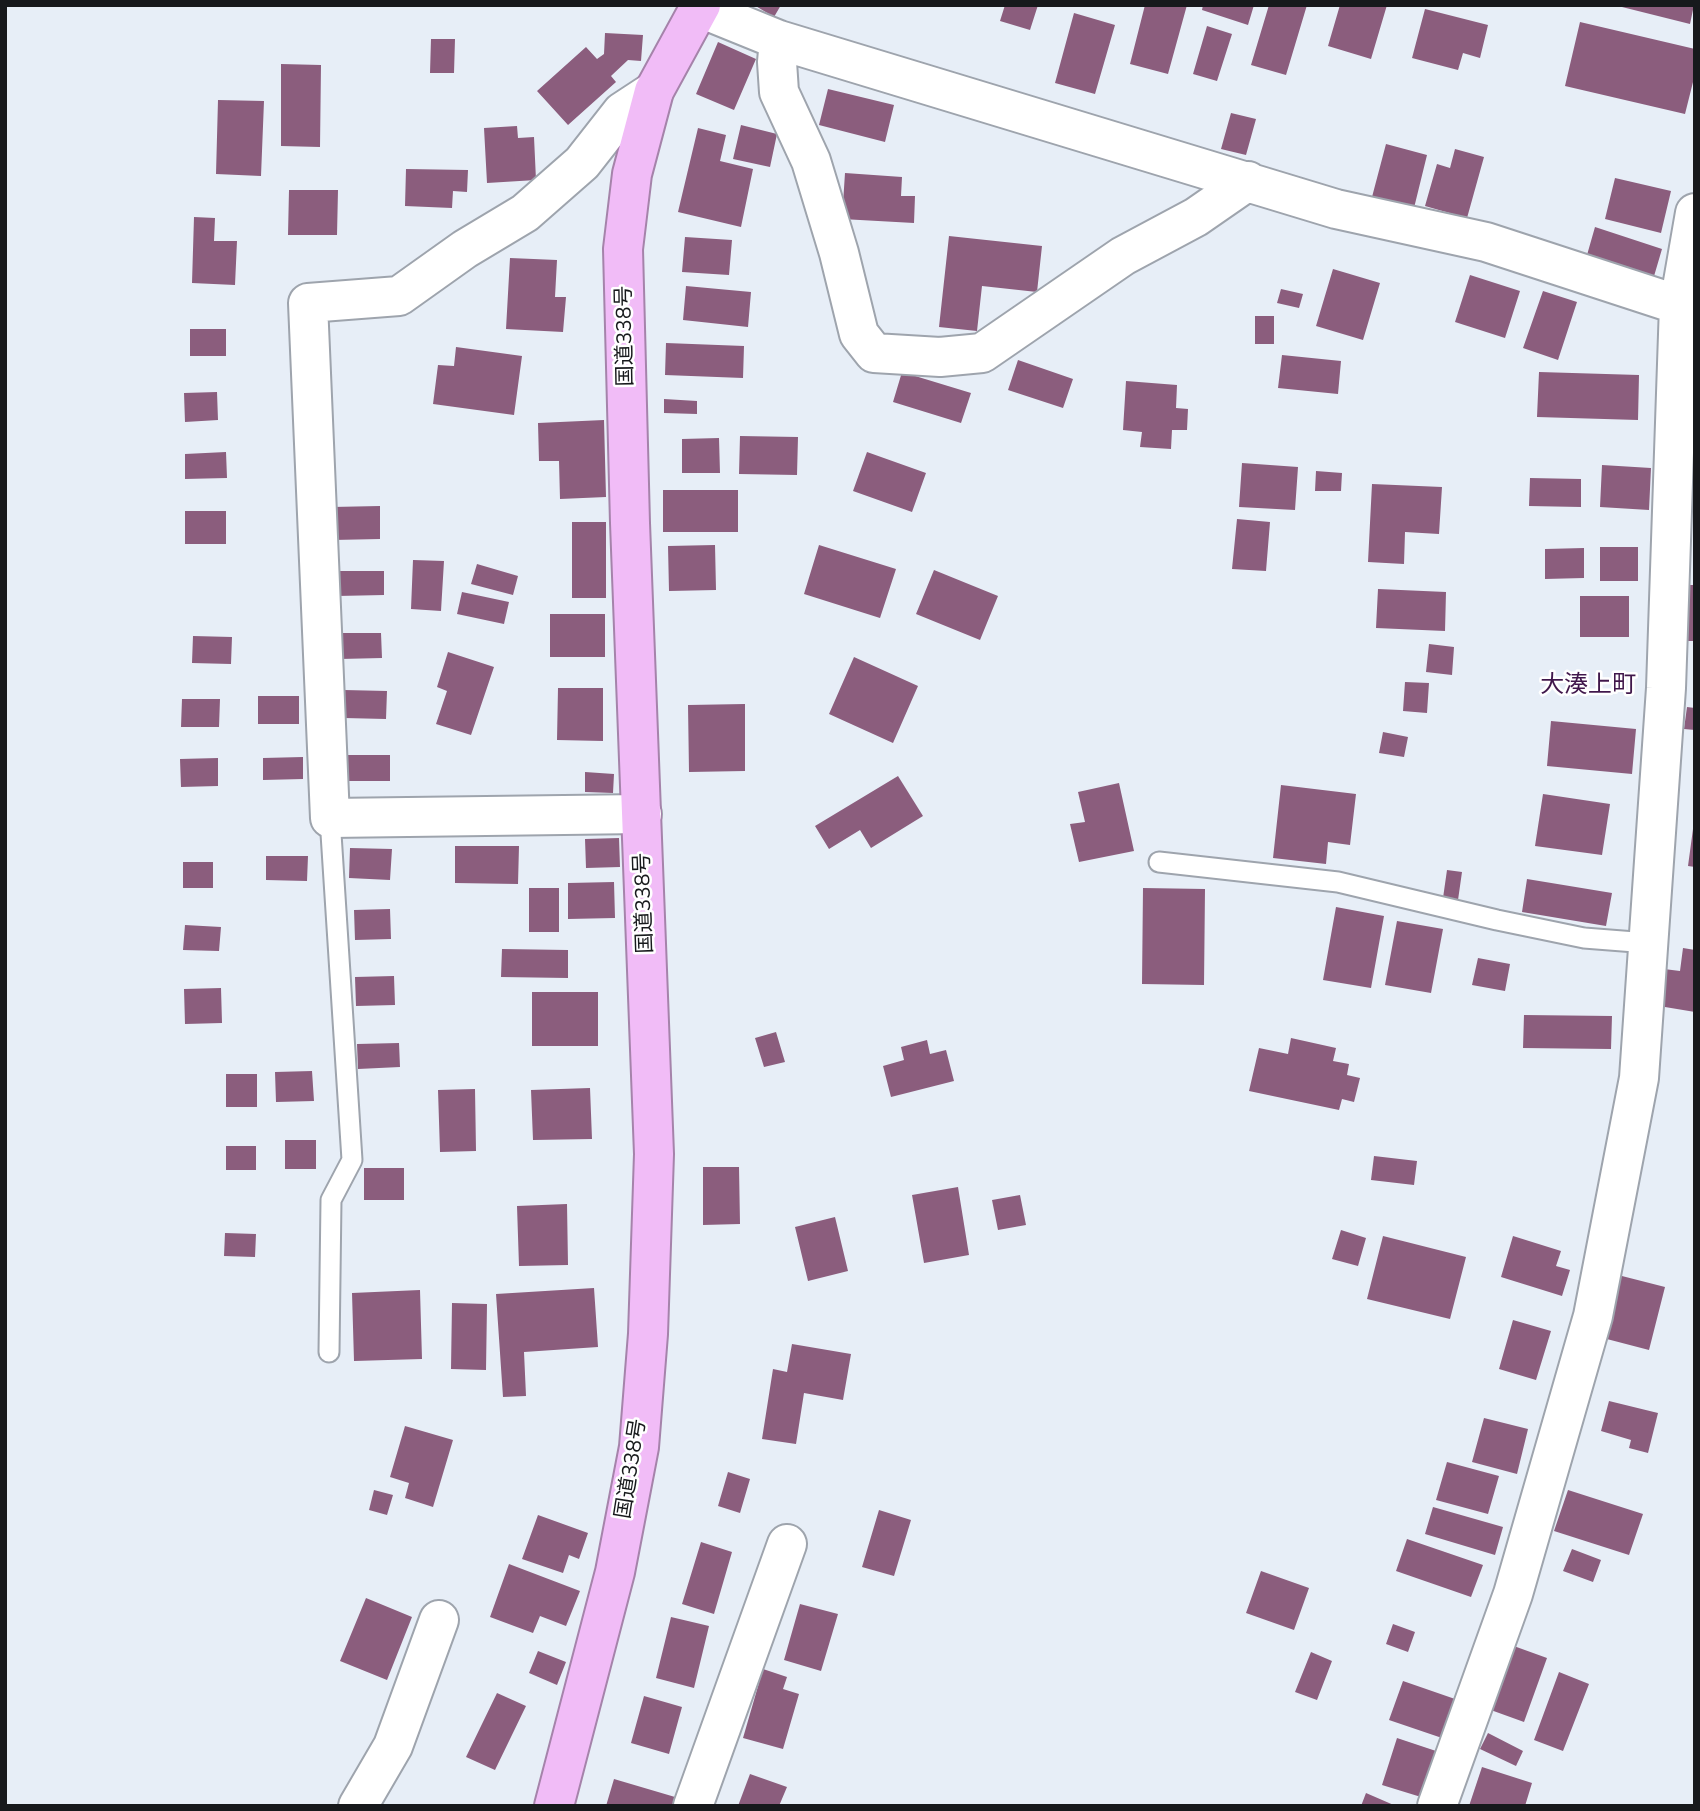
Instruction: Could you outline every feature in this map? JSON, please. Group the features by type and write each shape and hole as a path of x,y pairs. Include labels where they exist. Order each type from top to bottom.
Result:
{"highway":[{"name":"国道338号","path":"554,1806 615,1572 639,1447 648,1334 654,1154 630,523 623,248 632,174 654,92 701,7"}],"street":[{"path":"701,7 779,40 1336,209 1486,242 1679,305"},
{"path":"779,40 779,92 811,161 839,253 859,334 874,353 940,357 982,353 1123,256 1196,217 1248,181"},
{"path":"642,814 330,818 308,303 398,296 465,248 526,213 582,163 622,112 654,92"},
{"path":"1437,1806 1513,1594 1593,1316 1639,1077 1665,688 1679,305 1695,213"},
{"path":"692,1806 787,1544"},
{"path":"358,1806 393,1746 439,1620"}],"lane":[{"path":"329,1352 331,1200 352,1160 330,818"},
{"path":"1158,862 1338,882 1584,938 1648,943"}],"building":[{"path":"754,5 781,5 774,17"},
{"path":"1005,5 1038,5 1030,30 1000,21"},
{"path":"1145,5 1187,5 1168,74 1130,64"},
{"path":"1203,5 1254,5 1248,25 1202,10"},
{"path":"1269,5 1307,5 1286,75 1251,65"},
{"path":"1340,5 1387,5 1371,59 1328,46"},
{"path":"1614,5 1694,5 1690,24"},
{"path":"1425,9 1488,25 1480,58 1463,53 1458,70 1412,58"},
{"path":"1074,13 1115,25 1095,94 1055,83"},
{"path":"1580,22 1695,49 1695,74 1685,114 1565,86"},
{"path":"1207,26 1232,34 1217,81 1193,74"},
{"path":"605,33 643,35 641,61 628,60 611,76 616,82 568,125 537,91 586,47 597,59 604,54"},
{"path":"431,39 455,39 454,73 430,73"},
{"path":"718,42 756,59 734,110 696,94"},
{"path":"281,64 321,65 320,147 281,146"},
{"path":"828,89 894,105 885,142 819,125"},
{"path":"218,100 264,101 261,176 216,174"},
{"path":"1231,113 1256,119 1246,155 1221,149"},
{"path":"741,125 777,134 770,167 733,159"},
{"path":"517,126 518,138 534,137 536,180 487,183 484,128"},
{"path":"698,128 726,135 720,161 753,169 741,227 678,212"},
{"path":"1386,144 1427,155 1414,208 1372,197"},
{"path":"1455,149 1484,157 1467,218 1425,206 1437,164 1450,168"},
{"path":"406,169 468,170 467,192 453,191 452,208 405,206"},
{"path":"845,173 902,177 901,196 915,196 914,223 842,219"},
{"path":"1615,178 1671,191 1661,233 1605,219"},
{"path":"289,190 338,190 337,235 288,235"},
{"path":"194,217 215,218 214,241 237,241 235,285 192,283"},
{"path":"1595,227 1662,249 1652,283 1585,262"},
{"path":"949,236 1042,246 1037,292 982,286 977,331 939,327"},
{"path":"685,237 732,240 729,275 682,272"},
{"path":"510,258 557,260 555,297 566,297 563,332 506,329"},
{"path":"1333,269 1380,283 1363,340 1316,326"},
{"path":"1470,275 1520,291 1505,338 1455,322"},
{"path":"686,286 751,292 748,327 683,320"},
{"path":"1281,289 1303,294 1299,308 1277,303"},
{"path":"1543,291 1577,302 1558,360 1523,348"},
{"path":"1255,316 1274,316 1274,344 1255,344"},
{"path":"190,329 226,329 226,356 190,356"},
{"path":"666,343 744,346 743,378 665,375"},
{"path":"456,347 522,356 514,415 433,404 438,365 454,366"},
{"path":"1282,355 1341,361 1338,394 1278,388"},
{"path":"1018,360 1073,379 1063,408 1008,390"},
{"path":"902,372 971,393 961,423 893,402"},
{"path":"1539,372 1639,375 1638,420 1537,417"},
{"path":"1126,381 1177,385 1176,408 1188,409 1187,430 1172,430 1171,449 1140,447 1142,432 1123,430"},
{"path":"217,392 218,420 185,422 184,393"},
{"path":"664,399 697,401 697,414 664,413"},
{"path":"604,420 606,497 560,499 559,461 539,461 538,423"},
{"path":"740,436 798,437 797,475 739,474"},
{"path":"719,438 720,473 682,473 682,439"},
{"path":"226,452 227,478 185,479 185,454"},
{"path":"867,452 926,473 912,512 853,491"},
{"path":"1242,463 1298,467 1295,510 1239,507"},
{"path":"1602,465 1651,468 1649,510 1600,507"},
{"path":"1316,471 1342,473 1341,491 1315,491"},
{"path":"1530,478 1581,479 1581,507 1529,506"},
{"path":"1372,484 1442,487 1439,534 1405,532 1404,564 1368,562"},
{"path":"663,490 738,490 738,532 663,532"},
{"path":"380,506 380,539 333,540 332,507"},
{"path":"185,511 226,511 226,544 185,544"},
{"path":"1237,519 1270,522 1266,571 1232,569"},
{"path":"572,522 606,522 606,598 572,598"},
{"path":"715,545 716,590 669,591 668,546"},
{"path":"819,545 896,569 880,618 804,594"},
{"path":"1600,547 1638,547 1638,581 1600,581"},
{"path":"1584,548 1584,578 1545,579 1545,549"},
{"path":"413,560 444,561 441,611 411,609"},
{"path":"477,564 518,576 513,595 471,584"},
{"path":"934,570 998,596 980,640 916,614"},
{"path":"337,571 384,571 384,595 337,596"},
{"path":"1689,585 1695,585 1695,641 1685,641"},
{"path":"1378,589 1446,592 1445,631 1376,628"},
{"path":"462,592 509,602 504,624 457,614"},
{"path":"1580,596 1629,596 1629,637 1580,637"},
{"path":"550,614 605,614 605,657 550,657"},
{"path":"339,633 381,633 382,658 340,659"},
{"path":"193,636 232,637 231,664 192,663"},
{"path":"1429,644 1454,647 1452,675 1426,672"},
{"path":"448,652 494,667 471,735 436,724 447,691 437,687"},
{"path":"854,657 918,686 893,743 829,714"},
{"path":"1405,682 1429,683 1427,713 1403,711"},
{"path":"558,688 603,688 603,741 557,740"},
{"path":"344,690 387,691 386,719 344,718"},
{"path":"258,696 299,696 299,724 258,724"},
{"path":"182,699 220,699 219,727 181,727"},
{"path":"745,704 745,771 689,772 688,705"},
{"path":"1687,707 1695,708 1695,730 1684,729"},
{"path":"1551,721 1636,729 1632,774 1547,766"},
{"path":"1383,732 1408,737 1404,757 1379,753"},
{"path":"343,755 390,755 390,781 343,781"},
{"path":"303,757 303,779 263,780 263,758"},
{"path":"218,758 218,786 181,787 180,759"},
{"path":"585,772 614,774 613,793 585,792"},
{"path":"898,776 923,816 871,848 860,830 829,849 815,826"},
{"path":"1119,783 1134,851 1079,862 1070,824 1085,822 1078,792"},
{"path":"1281,785 1356,794 1350,845 1328,842 1326,864 1273,858"},
{"path":"1543,794 1610,804 1602,855 1535,846"},
{"path":"1695,829 1695,867 1688,866"},
{"path":"619,838 620,867 586,868 585,839"},
{"path":"455,846 519,846 518,884 455,883"},
{"path":"350,848 392,849 390,880 349,878"},
{"path":"266,856 308,856 307,881 266,880"},
{"path":"183,862 213,862 213,888 183,888"},
{"path":"1447,870 1462,872 1458,900 1443,898"},
{"path":"1527,879 1612,893 1606,926 1522,912"},
{"path":"614,882 615,918 568,919 568,883"},
{"path":"529,888 559,888 559,932 529,932"},
{"path":"1143,888 1205,889 1204,985 1142,984"},
{"path":"1336,907 1384,916 1371,988 1323,980"},
{"path":"390,909 391,939 355,940 354,910"},
{"path":"1397,921 1443,929 1431,993 1385,985"},
{"path":"185,925 221,927 219,951 183,950"},
{"path":"1683,948 1695,950 1695,1012 1659,1006 1664,969 1680,971"},
{"path":"502,949 568,950 568,978 501,977"},
{"path":"1478,958 1510,964 1505,991 1472,985"},
{"path":"394,976 395,1005 356,1006 355,977"},
{"path":"221,988 222,1023 185,1024 184,989"},
{"path":"532,992 598,992 598,1046 532,1046"},
{"path":"1524,1015 1612,1016 1611,1049 1523,1048"},
{"path":"776,1032 785,1062 764,1067 755,1038"},
{"path":"1291,1038 1336,1048 1333,1061 1349,1064 1347,1075 1360,1078 1354,1102 1342,1099 1339,1110 1249,1091 1259,1048 1288,1054"},
{"path":"927,1040 930,1054 946,1050 954,1081 891,1097 883,1066 904,1060 901,1047"},
{"path":"399,1043 400,1067 358,1069 357,1044"},
{"path":"312,1071 314,1101 276,1102 275,1072"},
{"path":"226,1074 257,1074 257,1107 226,1107"},
{"path":"590,1088 592,1139 533,1140 531,1090"},
{"path":"475,1089 476,1151 440,1152 438,1090"},
{"path":"285,1140 316,1140 316,1169 285,1169"},
{"path":"226,1146 256,1146 256,1170 226,1170"},
{"path":"1374,1156 1417,1161 1414,1185 1371,1180"},
{"path":"703,1167 739,1167 740,1224 703,1225"},
{"path":"364,1168 404,1168 404,1200 364,1200"},
{"path":"958,1187 969,1255 924,1263 912,1195"},
{"path":"1020,1195 1026,1225 998,1230 992,1200"},
{"path":"567,1204 568,1265 519,1266 517,1206"},
{"path":"835,1217 848,1271 808,1281 795,1227"},
{"path":"1341,1230 1366,1238 1358,1266 1332,1259"},
{"path":"225,1233 256,1234 255,1257 224,1256"},
{"path":"1383,1236 1466,1257 1450,1319 1367,1299"},
{"path":"1513,1236 1561,1251 1556,1266 1570,1270 1562,1296 1501,1277"},
{"path":"1618,1275 1665,1287 1649,1350 1603,1338"},
{"path":"594,1288 598,1347 524,1352 526,1396 503,1397 496,1294"},
{"path":"420,1290 422,1359 354,1361 352,1293"},
{"path":"452,1303 487,1304 486,1370 451,1369"},
{"path":"1513,1320 1551,1331 1536,1380 1499,1369"},
{"path":"792,1344 851,1354 843,1400 804,1393 796,1444 762,1439 773,1369 787,1372"},
{"path":"1609,1401 1658,1413 1648,1453 1629,1448 1631,1440 1601,1431"},
{"path":"1484,1418 1528,1429 1517,1474 1472,1462"},
{"path":"405,1426 453,1440 433,1507 405,1498 409,1483 390,1477"},
{"path":"1447,1462 1499,1476 1488,1514 1436,1500"},
{"path":"728,1472 750,1479 740,1513 718,1506"},
{"path":"374,1490 393,1495 387,1515 369,1510"},
{"path":"1568,1490 1643,1514 1629,1555 1554,1531"},
{"path":"1433,1507 1503,1527 1495,1555 1425,1534"},
{"path":"879,1510 911,1520 894,1576 862,1567"},
{"path":"538,1515 588,1533 579,1559 569,1555 563,1573 522,1559"},
{"path":"1407,1539 1483,1565 1471,1597 1396,1571"},
{"path":"701,1542 732,1552 714,1614 682,1604"},
{"path":"1572,1549 1601,1560 1593,1582 1563,1571"},
{"path":"509,1564 580,1591 566,1626 540,1616 533,1633 490,1617"},
{"path":"1261,1571 1309,1588 1294,1630 1246,1613"},
{"path":"366,1598 412,1617 387,1680 340,1661"},
{"path":"800,1604 838,1614 821,1671 784,1660"},
{"path":"671,1617 709,1626 694,1688 656,1678"},
{"path":"1393,1624 1415,1632 1408,1652 1386,1644"},
{"path":"1511,1645 1547,1658 1524,1722 1488,1709"},
{"path":"538,1651 566,1662 557,1685 529,1673"},
{"path":"1311,1652 1332,1661 1317,1700 1295,1692"},
{"path":"763,1669 787,1677 783,1689 799,1694 783,1749 743,1738"},
{"path":"1559,1672 1589,1684 1563,1751 1534,1740"},
{"path":"1403,1681 1455,1699 1442,1738 1389,1720"},
{"path":"497,1693 526,1706 495,1770 466,1757"},
{"path":"644,1696 682,1707 669,1754 631,1743"},
{"path":"1488,1733 1523,1751 1516,1766 1480,1749"},
{"path":"1397,1738 1436,1751 1421,1797 1382,1785"},
{"path":"1482,1767 1532,1783 1525,1806 1469,1806"},
{"path":"750,1774 787,1787 779,1806 738,1806"},
{"path":"614,1779 675,1797 672,1806 606,1806"},
{"path":"1366,1793 1396,1806 1361,1806"}],"district":[{"name":"大湊上町","path":"1588,686"}]}
